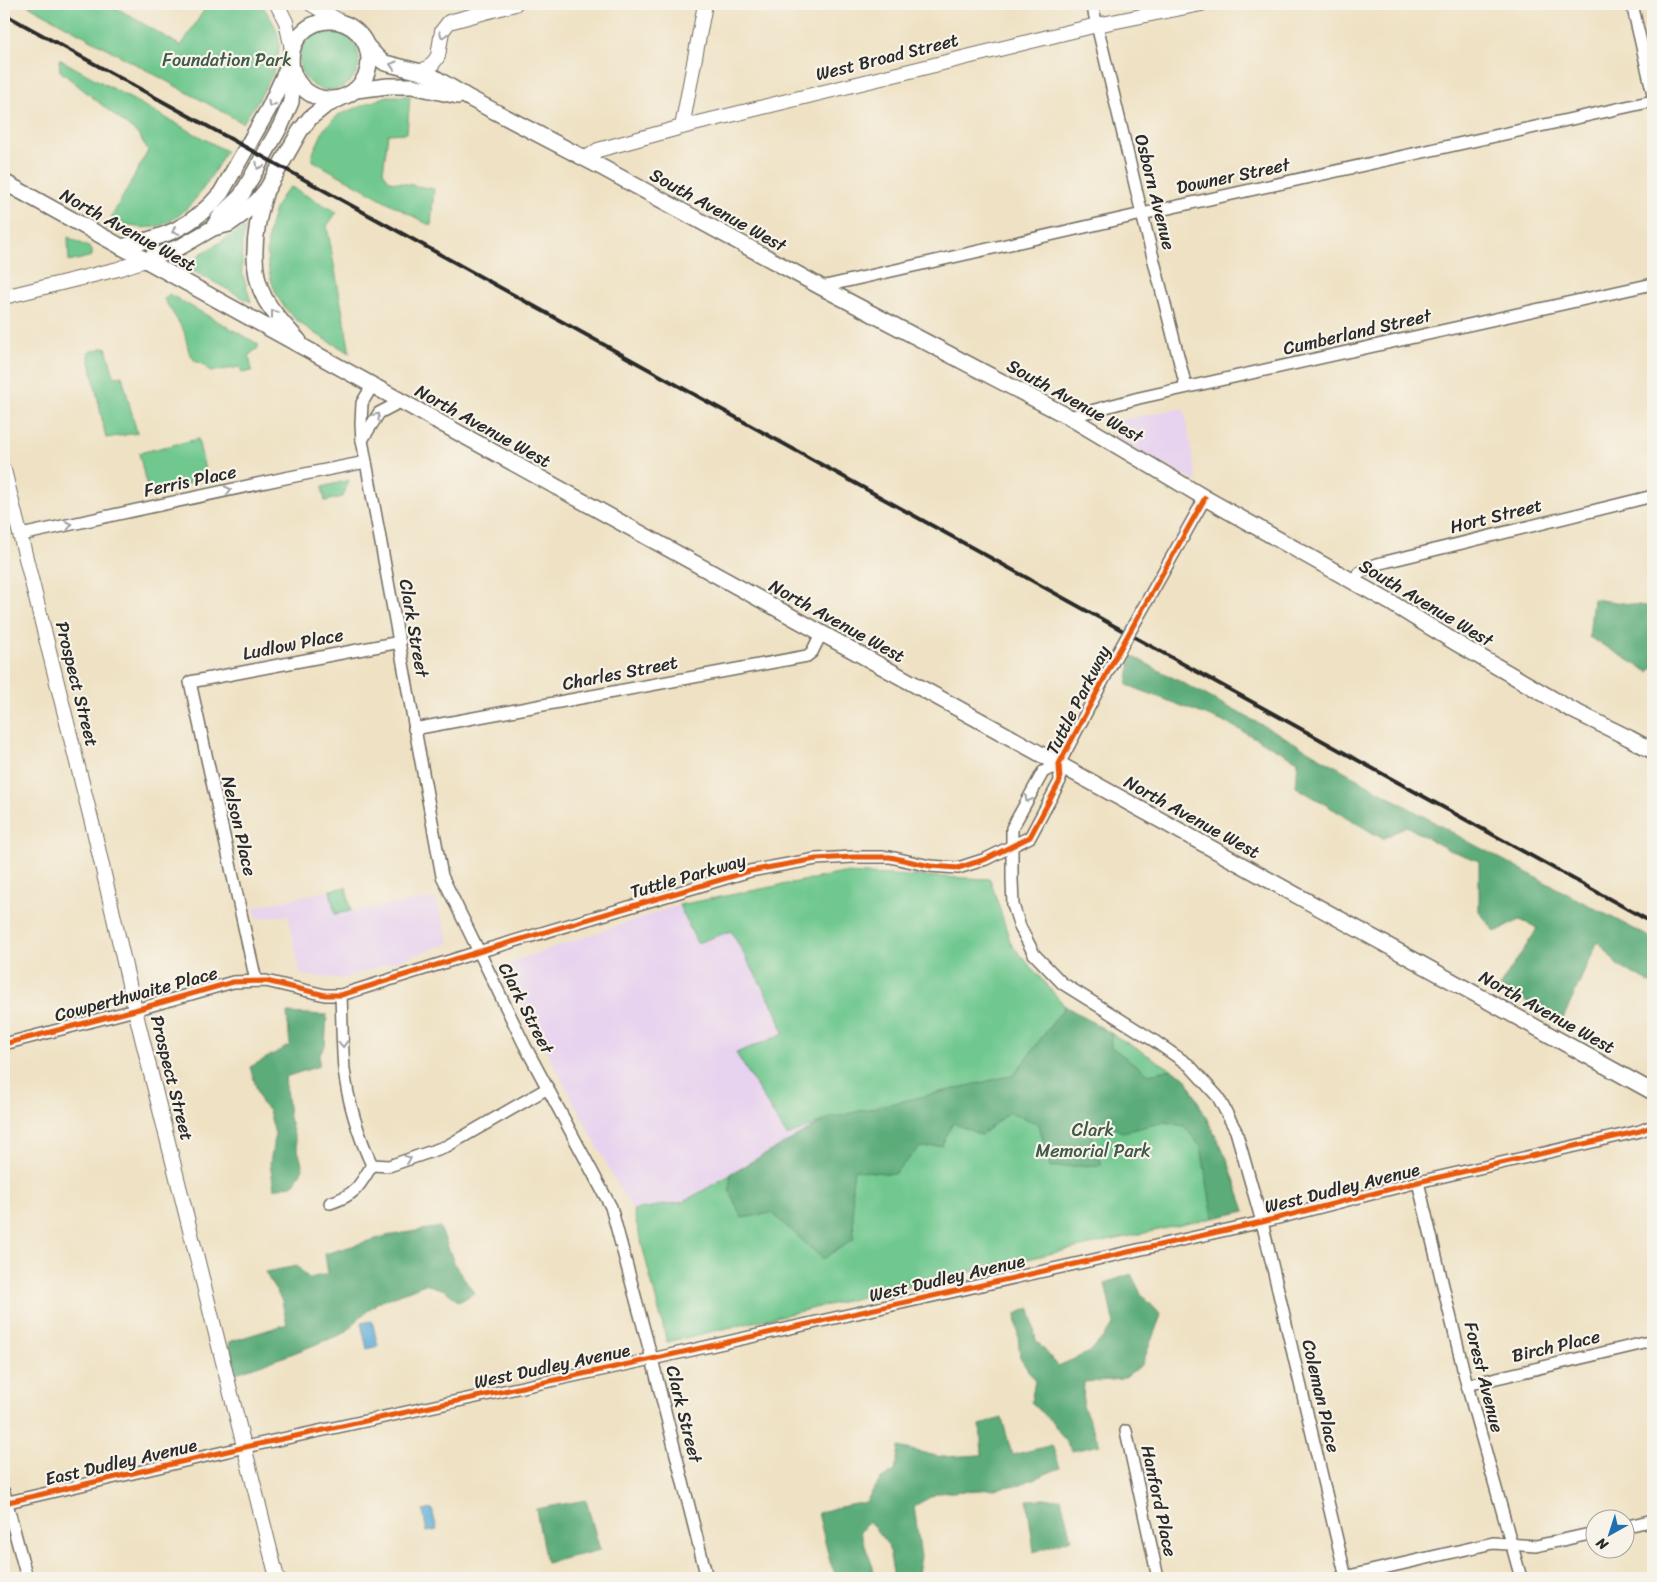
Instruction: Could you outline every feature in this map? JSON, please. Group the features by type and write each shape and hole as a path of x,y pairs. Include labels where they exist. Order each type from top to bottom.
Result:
{"main road":[{"path":"121,247 152,240 170,233 187,224 214,202 269,108 292,60 300,34 314,24 324,21 341,22 354,29 367,46 369,58 364,80 356,90 325,106 306,124 267,189 243,214 229,224 213,228 176,248 145,260"},
{"name":"South Avenue West","path":"367,46 385,63 421,72 437,79 821,287 1069,417 1570,709 1653,751"},
{"path":"292,60 303,88 313,95 325,98 341,98"},
{"path":"213,228 222,215 241,196 281,126 291,102 292,60"},
{"name":"South Avenue West","path":"356,90 388,86 412,86 469,98"},
{"name":"North Avenue West","path":"4,182 1653,1092"},
{"path":"267,189 255,235 256,271 260,286 270,307 306,350"}],"street":[{"path":"277,4 286,22 292,60"},
{"path":"311,4 341,22"},
{"path":"421,72 432,65 438,56 442,31 449,22 515,4"},
{"path":"682,127 705,4"},
{"name":"Osborn Avenue","path":"1092,4 1186,387"},
{"name":"West Broad Street","path":"585,159 598,150 682,127 1096,25 1201,4"},
{"path":"1632,4 1653,94"},
{"name":"Downer Street","path":"821,287 1653,101"},
{"path":"4,297 90,276 145,260"},
{"name":"Cumberland Street","path":"1069,417 1186,387 1653,284"},
{"name":"Clark Street","path":"372,386 362,403 362,440 442,876 478,952 611,1206 707,1578"},
{"path":"362,440 378,413 400,402"},
{"name":"Ferris Place","path":"21,535 366,462"},
{"name":"Prospect Street","path":"4,470 93,826 135,1010 277,1578"},
{"name":"Hort Street","path":"1352,581 1360,572 1377,564 1653,496"},
{"name":"Tuttle Parkway","path":"1205,498 1058,764 1043,772 1012,828 1013,905 1020,927 1034,954 1062,982 1189,1065 1218,1097 1236,1131 1262,1222"},
{"name":"Charles Street","path":"414,729 807,656 812,652 821,634"},
{"name":"Ludlow Place","path":"194,681 400,642"},
{"name":"Nelson Place","path":"194,681 190,682 256,981"},
{"name":"Tuttle Parkway","path":"478,952 750,872 816,859 890,858 930,866 958,868 986,859 1030,837 1060,781 1058,764"},
{"name":"Cowperthwaite Place","path":"4,1044 233,982 266,981 325,995 341,995 478,952"},
{"path":"341,995 344,1068 348,1090 365,1151 372,1165"},
{"path":"372,1165 389,1166 447,1146 548,1088"},
{"name":"West Dudley Avenue","path":"245,1447 652,1359 1262,1222 1418,1182 1640,1131 1653,1126"},
{"path":"330,1204 346,1198 359,1187 372,1165"},
{"name":"Forest Avenue","path":"1418,1182 1467,1385 1521,1578"},
{"name":"Coleman Place","path":"1262,1222 1344,1578"},
{"name":"Birch Place","path":"1467,1385 1653,1341"},
{"name":"Hanford Place","path":"1126,1431 1158,1578"},
{"name":"East Dudley Avenue","path":"5,1499 245,1447"},
{"path":"5,1499 27,1578"},
{"path":"1634,1525 1653,1520"},
{"path":"1344,1578 1493,1543 1536,1546 1584,1535"}],"shaded area":[{"path":"1184,408 1197,482 1115,439 1118,420"},
{"path":"843,873 990,879 1011,944 1065,1006 731,1173 683,1202 633,1210 622,1193 507,976 506,967 511,962 679,905"},
{"path":"346,887 351,911 435,898 450,943 341,979 301,975 288,915 257,919 254,907"}],"green space":[{"name":"Foundation Park","path":"26,4 110,4 181,46 208,4 261,4 277,32 279,53 267,85 243,123"},
{"path":"323,30 335,30 346,35 354,43 359,54 357,72 346,85 335,90 323,90 312,85 304,77 299,66 299,54 304,43 312,35"},
{"path":"59,59 226,151 206,185 181,213 167,223 151,227 132,226 111,218 148,151 139,135 60,71"},
{"path":"387,96 410,96 407,133 388,134 383,172 390,181 434,189 431,226 313,161 312,155 324,129 338,115"},
{"path":"291,187 337,212 327,226 350,353 313,332 292,316 283,306 272,282 267,255 270,228 278,203"},
{"path":"246,227 242,244 242,271 251,302 184,266"},
{"path":"68,237 92,249 92,256 69,262"},
{"path":"169,294 258,344 258,348 249,355 252,371 242,373 240,367 210,372 204,365 195,361 189,352 184,331 164,299"},
{"path":"106,347 114,377 122,376 137,433 106,438 88,352"},
{"path":"198,439 207,479 148,492 139,453"},
{"path":"349,480 343,497 325,501 322,487"},
{"path":"1593,599 1653,607 1653,667 1649,672 1589,637"},
{"path":"1132,656 1281,735 1469,842 1653,939 1653,984 1618,966 1598,941 1562,1021 1499,987 1538,928 1520,920 1495,932 1479,911 1479,861 1449,850 1406,826 1383,839 1296,787 1298,761 1229,724 1127,685"},
{"name":"Clark Memorial Park","path":"843,873 990,879 1011,944 1065,1006 1186,1078 1227,1159 1245,1211 667,1342 633,1210 683,1202 824,1121 787,1136 736,1053 784,1034 777,1013 731,931 697,943 679,905"},
{"path":"346,887 351,911 335,914 330,890"},
{"path":"1065,1006 1111,1033 1111,1047 1149,1074 1171,1069 1186,1078 1227,1159 1245,1211 1213,1218 1201,1147 1184,1126 1165,1122 1122,1132 1102,1121 1092,1135 1102,1165 1050,1167 1039,1124 1009,1112 981,1135 953,1123 942,1145 919,1148 894,1174 854,1170 852,1185 854,1239 823,1259 772,1213 742,1218 729,1190 731,1173 830,1118 1014,1075"},
{"path":"287,1013 327,1015 325,1046 319,1056 319,1066 285,1077 289,1117 303,1168 294,1184 274,1189 270,1163 275,1134 269,1111 261,1103 250,1067 290,1045"},
{"path":"440,1227 455,1265 474,1293 459,1302 445,1290 425,1284 377,1303 345,1333 236,1373 229,1342 287,1324 282,1301 265,1272 297,1266 309,1278 328,1274 325,1254 386,1236"},
{"path":"1131,1274 1141,1294 1161,1315 1142,1365 1122,1379 1084,1382 1083,1406 1100,1445 1072,1451 1053,1423 1031,1402 1035,1381 1020,1358 1016,1314 1030,1308 1036,1340 1058,1366 1090,1352 1114,1325 1105,1283"},
{"path":"1002,1418 1012,1455 1052,1445 1060,1468 1021,1484 994,1489 938,1493 914,1506 921,1557 919,1578 894,1578 888,1545 869,1521 860,1532 874,1570 855,1578 837,1578 830,1562 818,1513 866,1502 880,1480 895,1471 899,1447 941,1457 982,1455 980,1425"},
{"path":"1061,1498 1071,1539 1034,1552 1027,1500"},
{"path":"586,1500 600,1550 546,1563 536,1509"}],"water":[{"path":"372,1321 378,1346 367,1349 361,1323"},
{"path":"432,1509 437,1530 427,1532 423,1511"}],"railway":[{"path":"4,14 1653,923"}],"cycle path":[{"path":"4,1044 233,982 266,981 325,995 341,995 750,871 816,859 853,857 890,857 930,866 958,868 986,859 1030,837 1060,781 1059,764 1115,658 1205,498"},
{"path":"4,1503 245,1447 652,1359 1262,1222 1418,1182 1640,1131 1653,1126"}]}
